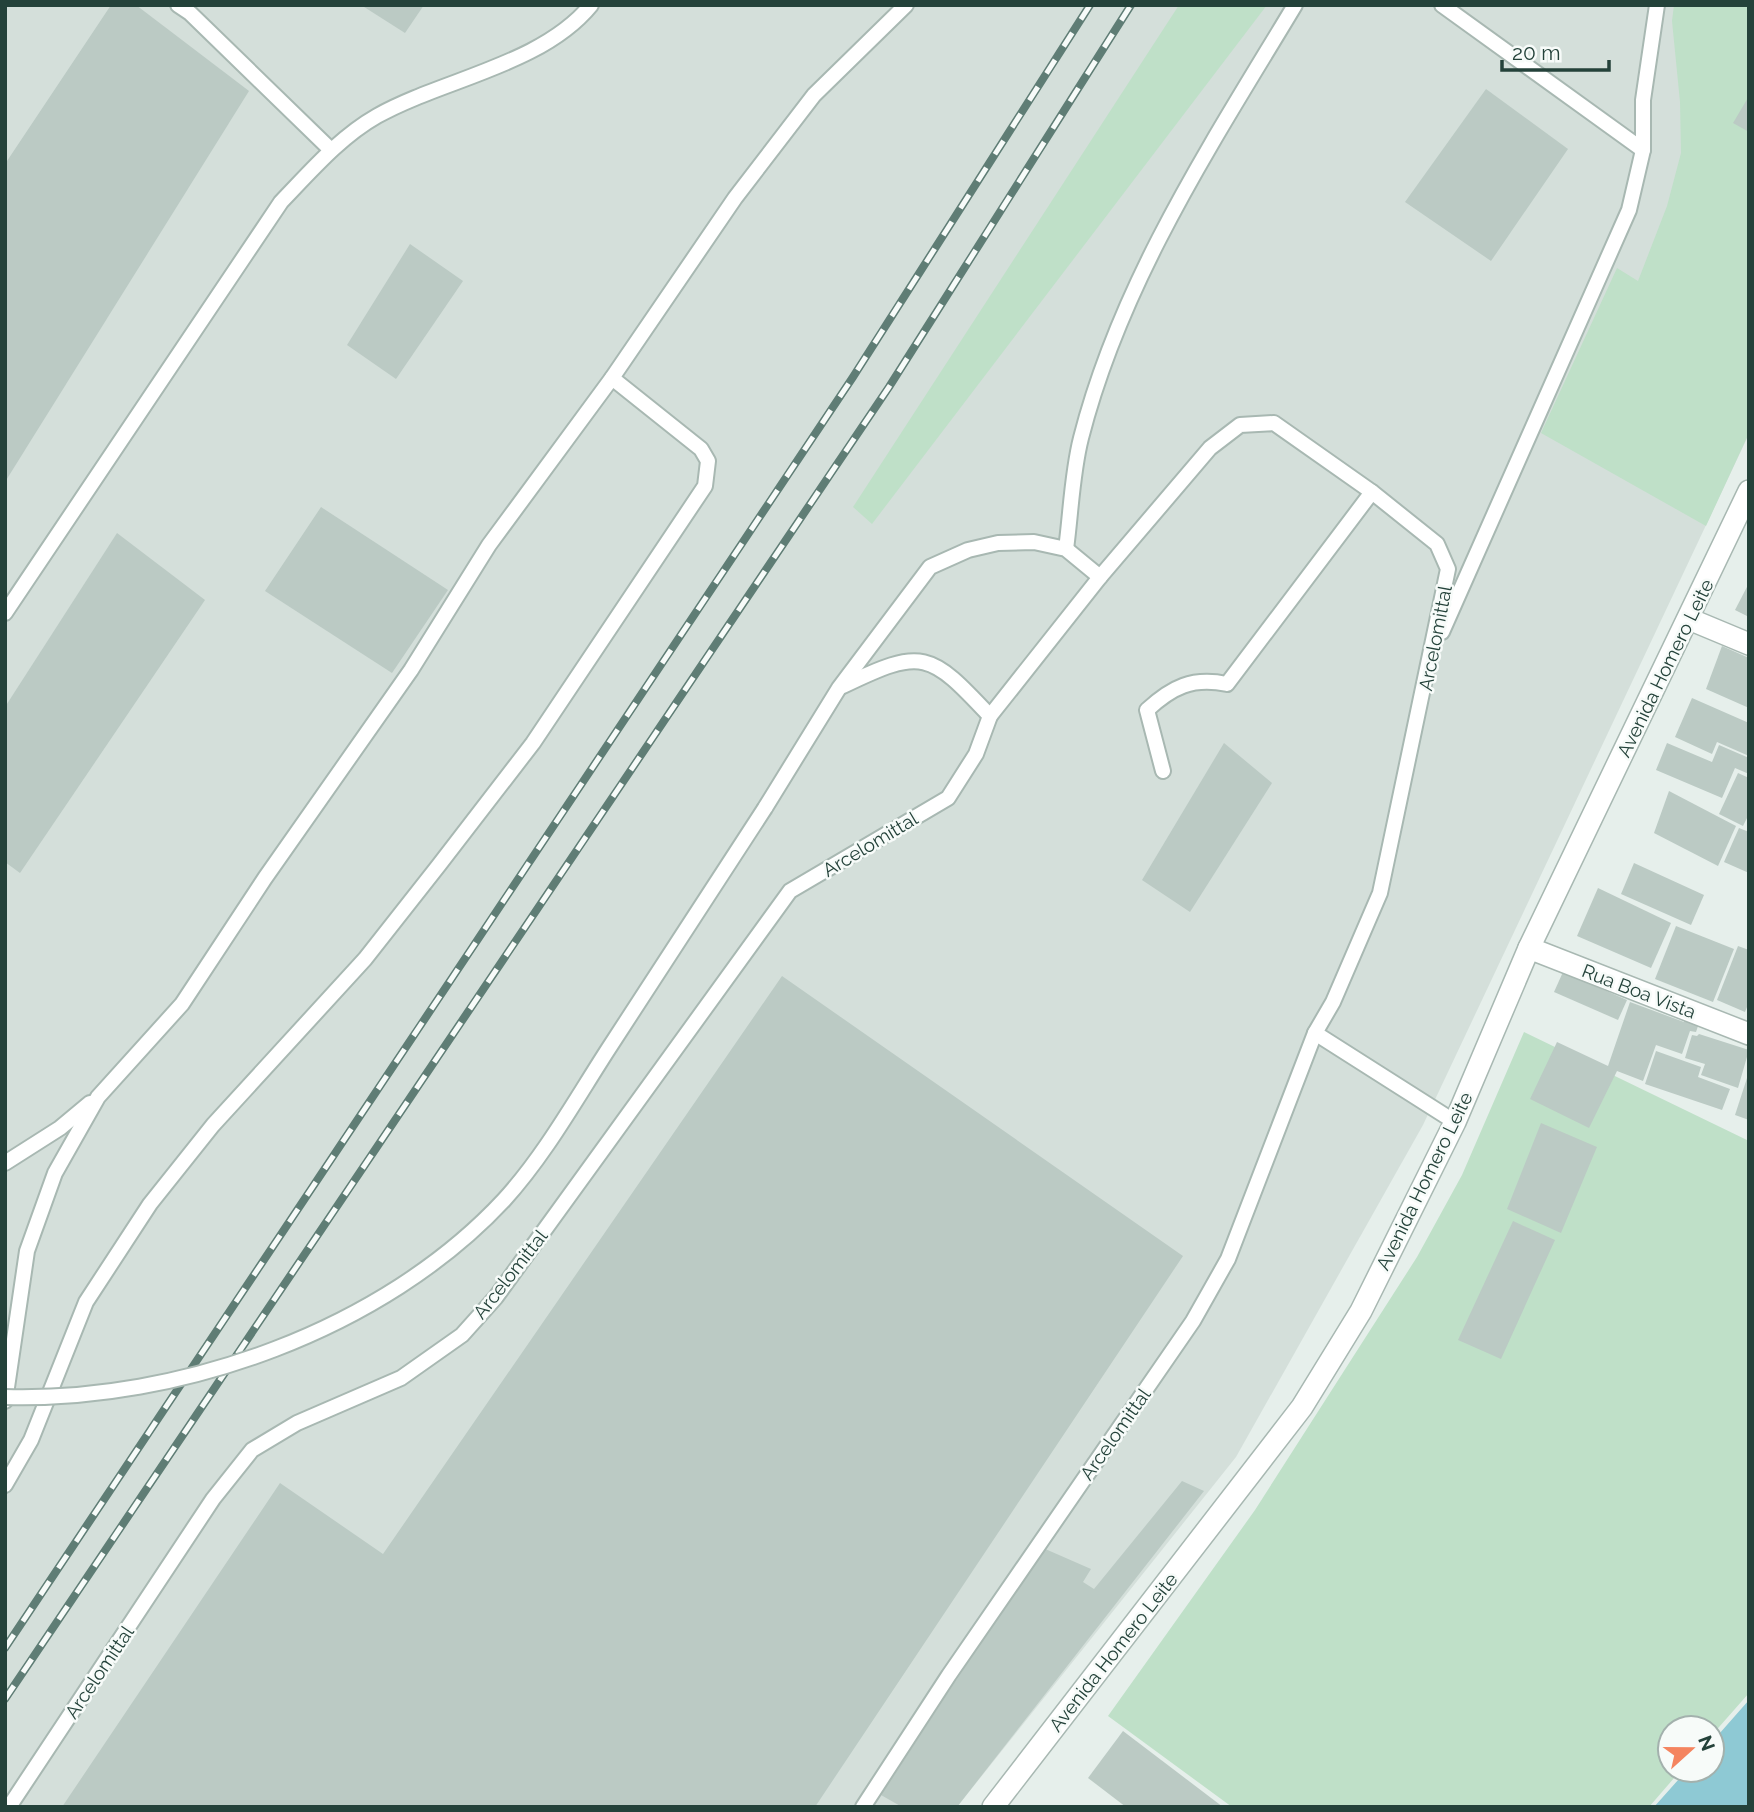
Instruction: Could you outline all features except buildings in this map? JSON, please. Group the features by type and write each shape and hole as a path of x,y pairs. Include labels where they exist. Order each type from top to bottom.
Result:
{"street":[{"name":"Avenida Homero Leite","path":"993,1807 1302,1407 1361,1311 1455,1122 1529,948 1749,491"},
{"path":"1689,619 1749,645"},
{"name":"Rua Boa Vista","path":"1529,948 1749,1034"}],"lane":[{"path":"178,5 190,13 331,150"},
{"path":"5,613 281,202 331,150 377,117 557,37 591,5"},
{"path":"5,1163 60,1128 98,1097 182,1004 265,878 411,670 489,544 612,378 735,198 814,95 906,5"},
{"path":"1066,549 1080,440 1105,358 1144,267 1225,120 1295,5"},
{"path":"1442,5 1643,150"},
{"path":"1432,655 1629,211 1643,150 1643,100 1657,5"},
{"path":"5,1485 31,1440 86,1302 150,1204 213,1125 365,958 439,865 533,743 705,486 708,461 701,449 612,378"},
{"name":"Arcelomittal","path":"9,1807 213,1499 252,1450 296,1423 401,1378 462,1335 496,1297 790,891 948,798 976,754 990,716 1100,577 1210,448 1240,425 1274,423 1373,492 1437,544 1448,569 1380,893 1333,1002 1315,1033 1228,1259 1193,1321 949,1675 863,1807"},
{"path":"1163,771 1147,710 1166,693 1190,681 1206,680 1227,684 1373,492"},
{"path":"98,1097 55,1173 27,1251 5,1399 102,1393 173,1380 260,1355 320,1329 389,1293 452,1248 504,1200 553,1136 765,808 839,688 930,568 968,550 998,543 1034,542 1066,549 1100,577"},
{"path":"839,688 889,664 923,660 955,679 990,716"},
{"path":"1315,1033 1455,1122"}],"shaded area":[{"path":"5,5 1749,5 1749,434 1423,1125 1236,1457 957,1807 5,1807"}],"green space":[{"path":"1179,5 1267,5 872,524 853,507"},
{"path":"1674,5 1749,5 1749,433 1706,526 1541,433 1617,268 1638,281 1667,206 1681,153 1680,102 1672,21"},
{"path":"1524,1032 1749,1141 1749,1693 1726,1719 1726,1714 1656,1714 1656,1784 1669,1784 1649,1807 1232,1807 1108,1716 1255,1510 1417,1257 1462,1175"}],"water":[{"path":"1749,1700 1749,1807 1654,1807 1675,1784 1726,1784 1726,1726"}],"railway":[{"path":"5,1648 853,377 1090,5"},
{"path":"5,1699 889,387 1131,5"}]}
